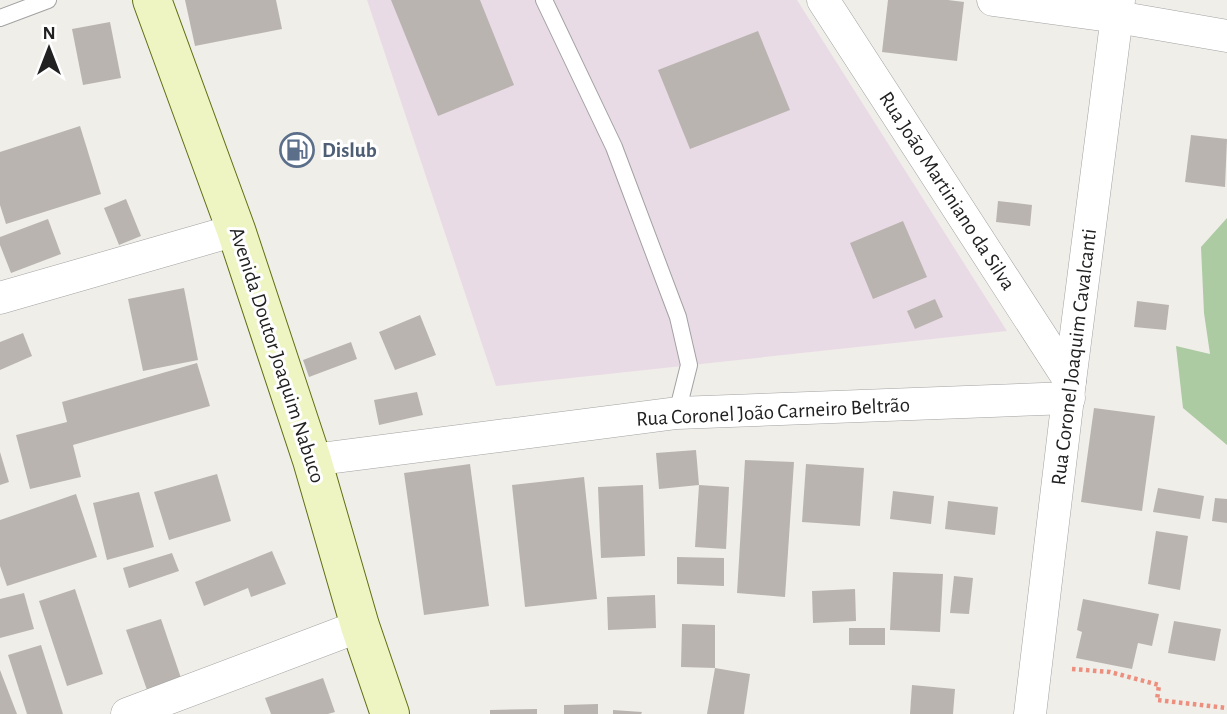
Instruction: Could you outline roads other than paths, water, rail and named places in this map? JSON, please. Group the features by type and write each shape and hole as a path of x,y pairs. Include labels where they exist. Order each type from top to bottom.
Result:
{"main road":[{"name":"Avenida Doutor Joaquim Nabuco","path":"152,0 236,230 312,460 360,626 390,714"}],"street":[{"name":"Rua João Martiniano da Silva","path":"823,0 1069,390"},
{"path":"993,0 1118,8 1227,36"},
{"name":"Rua Coronel Joaquim Cavalcanti","path":"1030,714 1118,8"},
{"path":"0,298 236,230"},
{"name":"Rua Coronel João Carneiro Beltrão","path":"312,460 677,413 1069,390"},
{"path":"127,714 360,626"}],"lane":[{"path":"0,18 48,0"},
{"path":"544,0 614,147 678,317 689,365 677,413"}],"place":[{"name":"Dislub","path":"297,150"}]}
